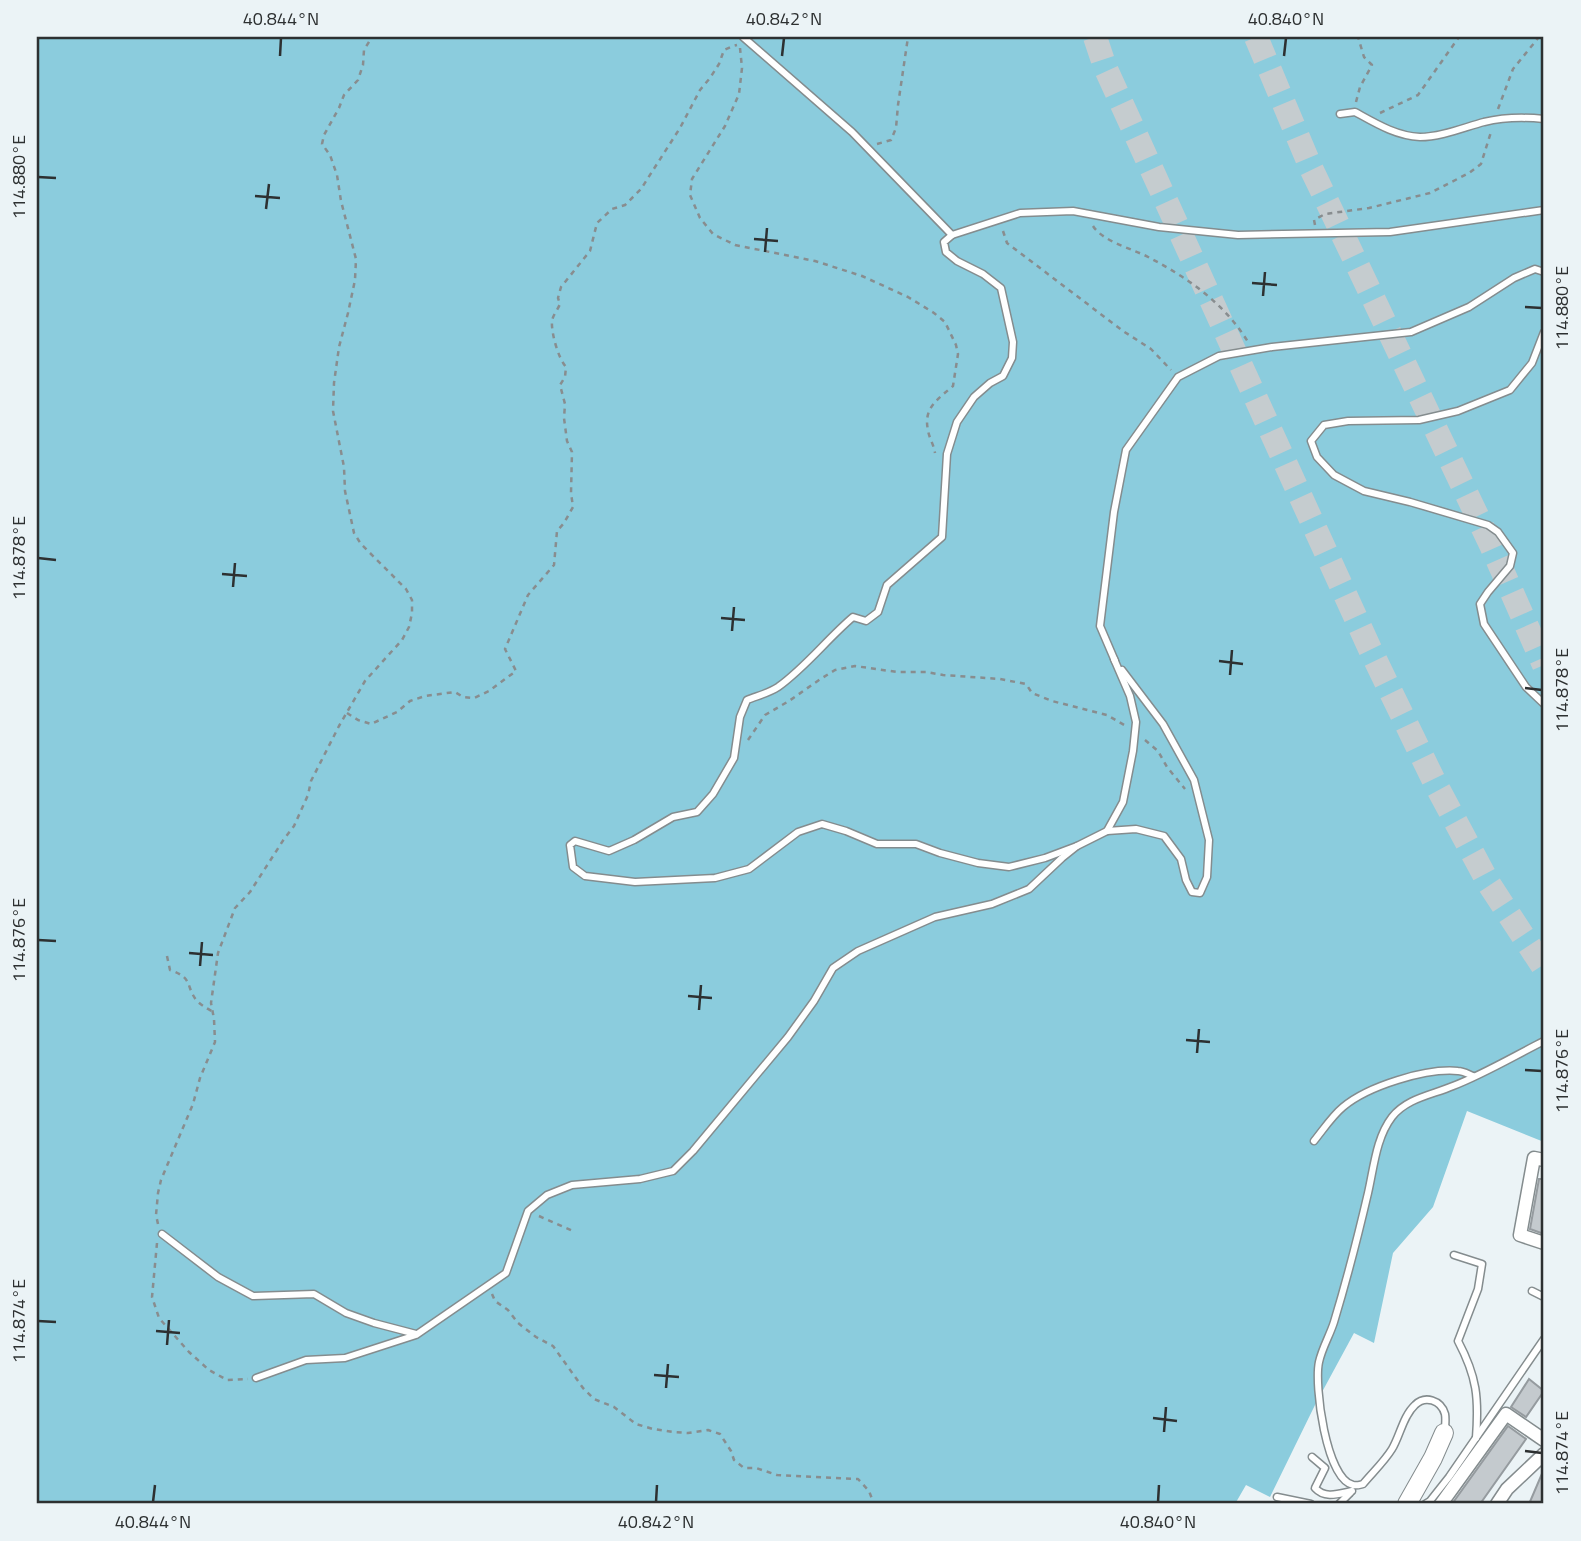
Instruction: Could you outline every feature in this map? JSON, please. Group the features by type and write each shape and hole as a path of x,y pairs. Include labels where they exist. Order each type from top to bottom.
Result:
{"street":[{"path":"1544,1160 1534,1158 1520,1236 1544,1243"},
{"path":"1441,1504 1506,1414 1544,1440"},
{"path":"1407,1504 1444,1433"},
{"path":"1497,1504 1507,1489 1544,1455"}],"lane":[{"path":"742,37 852,132 952,235"},
{"path":"1340,114 1354,111 1378,125 1421,137 1457,131 1495,120 1519,117 1544,119"},
{"path":"1114,659 1163,724 1194,780 1209,840 1207,877 1199,894 1192,892 1181,859 1164,836 1136,829 1107,831 1045,858 1009,867 978,863 916,844 877,844 822,824 798,832 749,869 715,878 635,882 585,876 573,867 570,845 575,841 609,851 673,817 697,811 713,794 734,758 740,717 747,700 777,688 853,617 866,621 878,611 887,585 942,537 947,454 957,422 974,397 1003,376 1012,358 1013,342 1001,288 984,274 957,261 946,252 944,242 952,235 1020,213 1073,211 1159,227 1238,235 1390,232 1544,211"},
{"path":"1107,831 1123,802 1136,722 1130,695 1100,626 1114,512 1126,450 1178,377 1219,356 1411,332 1469,307 1514,278 1535,269 1544,272"},
{"path":"1544,332 1532,363 1510,390 1458,411 1419,420 1348,421 1324,425 1311,442 1317,457 1334,475 1364,491 1466,518 1488,525 1498,532 1513,553 1510,566 1480,604 1484,624 1526,687 1544,704"},
{"path":"256,1378 306,1360 345,1359 416,1335 506,1273 528,1211 547,1195 572,1185 640,1179 673,1171 693,1151 788,1037 814,1001 833,968 858,951 935,916 992,905 1029,889 1077,846"},
{"path":"1354,1488 1339,1474 1332,1459 1320,1407 1318,1372 1319,1360 1334,1324 1380,1140 1392,1118 1402,1107 1422,1096 1453,1086 1544,1041"},
{"path":"1314,1141 1341,1108 1358,1096 1396,1080 1444,1071 1461,1071 1473,1076"},
{"path":"162,1234 218,1277 253,1296 314,1294 346,1313 416,1335"},
{"path":"1454,1255 1482,1264 1478,1289 1458,1341 1469,1363 1476,1390 1476,1438"},
{"path":"1532,1291 1544,1297"},
{"path":"1425,1504 1449,1477 1544,1339"},
{"path":"1312,1457 1325,1468 1315,1488 1327,1495 1363,1483 1391,1450 1410,1410 1423,1399 1439,1404 1445,1416 1444,1433"},
{"path":"1339,1504 1354,1488"},
{"path":"1277,1497 1311,1504"}],"path":[{"path":"256,1378 227,1380 209,1370 188,1352 159,1318 152,1297 157,1243 162,1234 156,1215 164,1171 193,1104 215,1042 211,1003 218,953 235,908 250,892 294,827 329,743 365,681 402,640 412,613 412,600 406,589 361,544 354,533 333,411 338,346 355,280 356,259 337,176 330,155 322,144 344,95 358,80 365,50 372,37"},
{"path":"742,37 739,94 725,126 692,179 690,194 700,218 713,234 736,245 815,261 862,276 908,297 945,322 958,354 953,386 931,404 927,413 928,430 936,457"},
{"path":"867,148 891,140 896,128 908,37"},
{"path":"1354,111 1360,87 1373,65 1364,57 1358,37"},
{"path":"1367,119 1418,95 1459,37"},
{"path":"1316,233 1314,220 1325,214 1369,208 1430,193 1481,164 1513,69 1539,37"},
{"path":"347,713 371,724 397,712 410,701 425,696 455,692 474,698 489,691 516,671 505,649 528,595 554,565 557,531 573,507 572,452 567,441 565,404 560,385 565,377 566,367 561,362 552,319 560,304 558,298 561,287 590,251 597,223 612,209 625,205 641,189 680,128 724,50 740,45"},
{"path":"1086,213 1096,231 1148,256 1191,282 1224,310 1253,350"},
{"path":"999,220 1007,243 1123,331 1150,348 1178,377"},
{"path":"734,758 765,715 835,670 855,666 897,672 926,672 1027,684 1032,693 1052,701 1107,715 1135,730 1158,751 1167,767 1200,803"},
{"path":"167,956 170,970 185,977 196,999 213,1012"},
{"path":"528,1211 575,1232"},
{"path":"488,1286 495,1301 508,1310 518,1323 553,1346 594,1399 614,1407 636,1424 653,1430 688,1433 708,1430 720,1434 734,1460 744,1468 757,1468 777,1475 859,1479 869,1491 874,1504"}],"shaded area":[{"path":"37,37 1544,37 1544,1142 1467,1111 1433,1207 1393,1253 1374,1343 1354,1333 1270,1497 1246,1485 1235,1504 37,1504"}],"building":[{"path":"1539,1179 1544,1179 1544,1234 1530,1229"},
{"path":"1529,1379 1544,1391 1526,1417 1511,1407"},
{"path":"1508,1426 1526,1439 1480,1504 1452,1504"},
{"path":"1544,1469 1544,1504 1529,1504"}],"tunnel":[{"path":"1095,37 1105,67 1370,649 1435,783 1489,884 1544,968"},
{"path":"1256,37 1311,168 1491,545 1544,665"}]}
